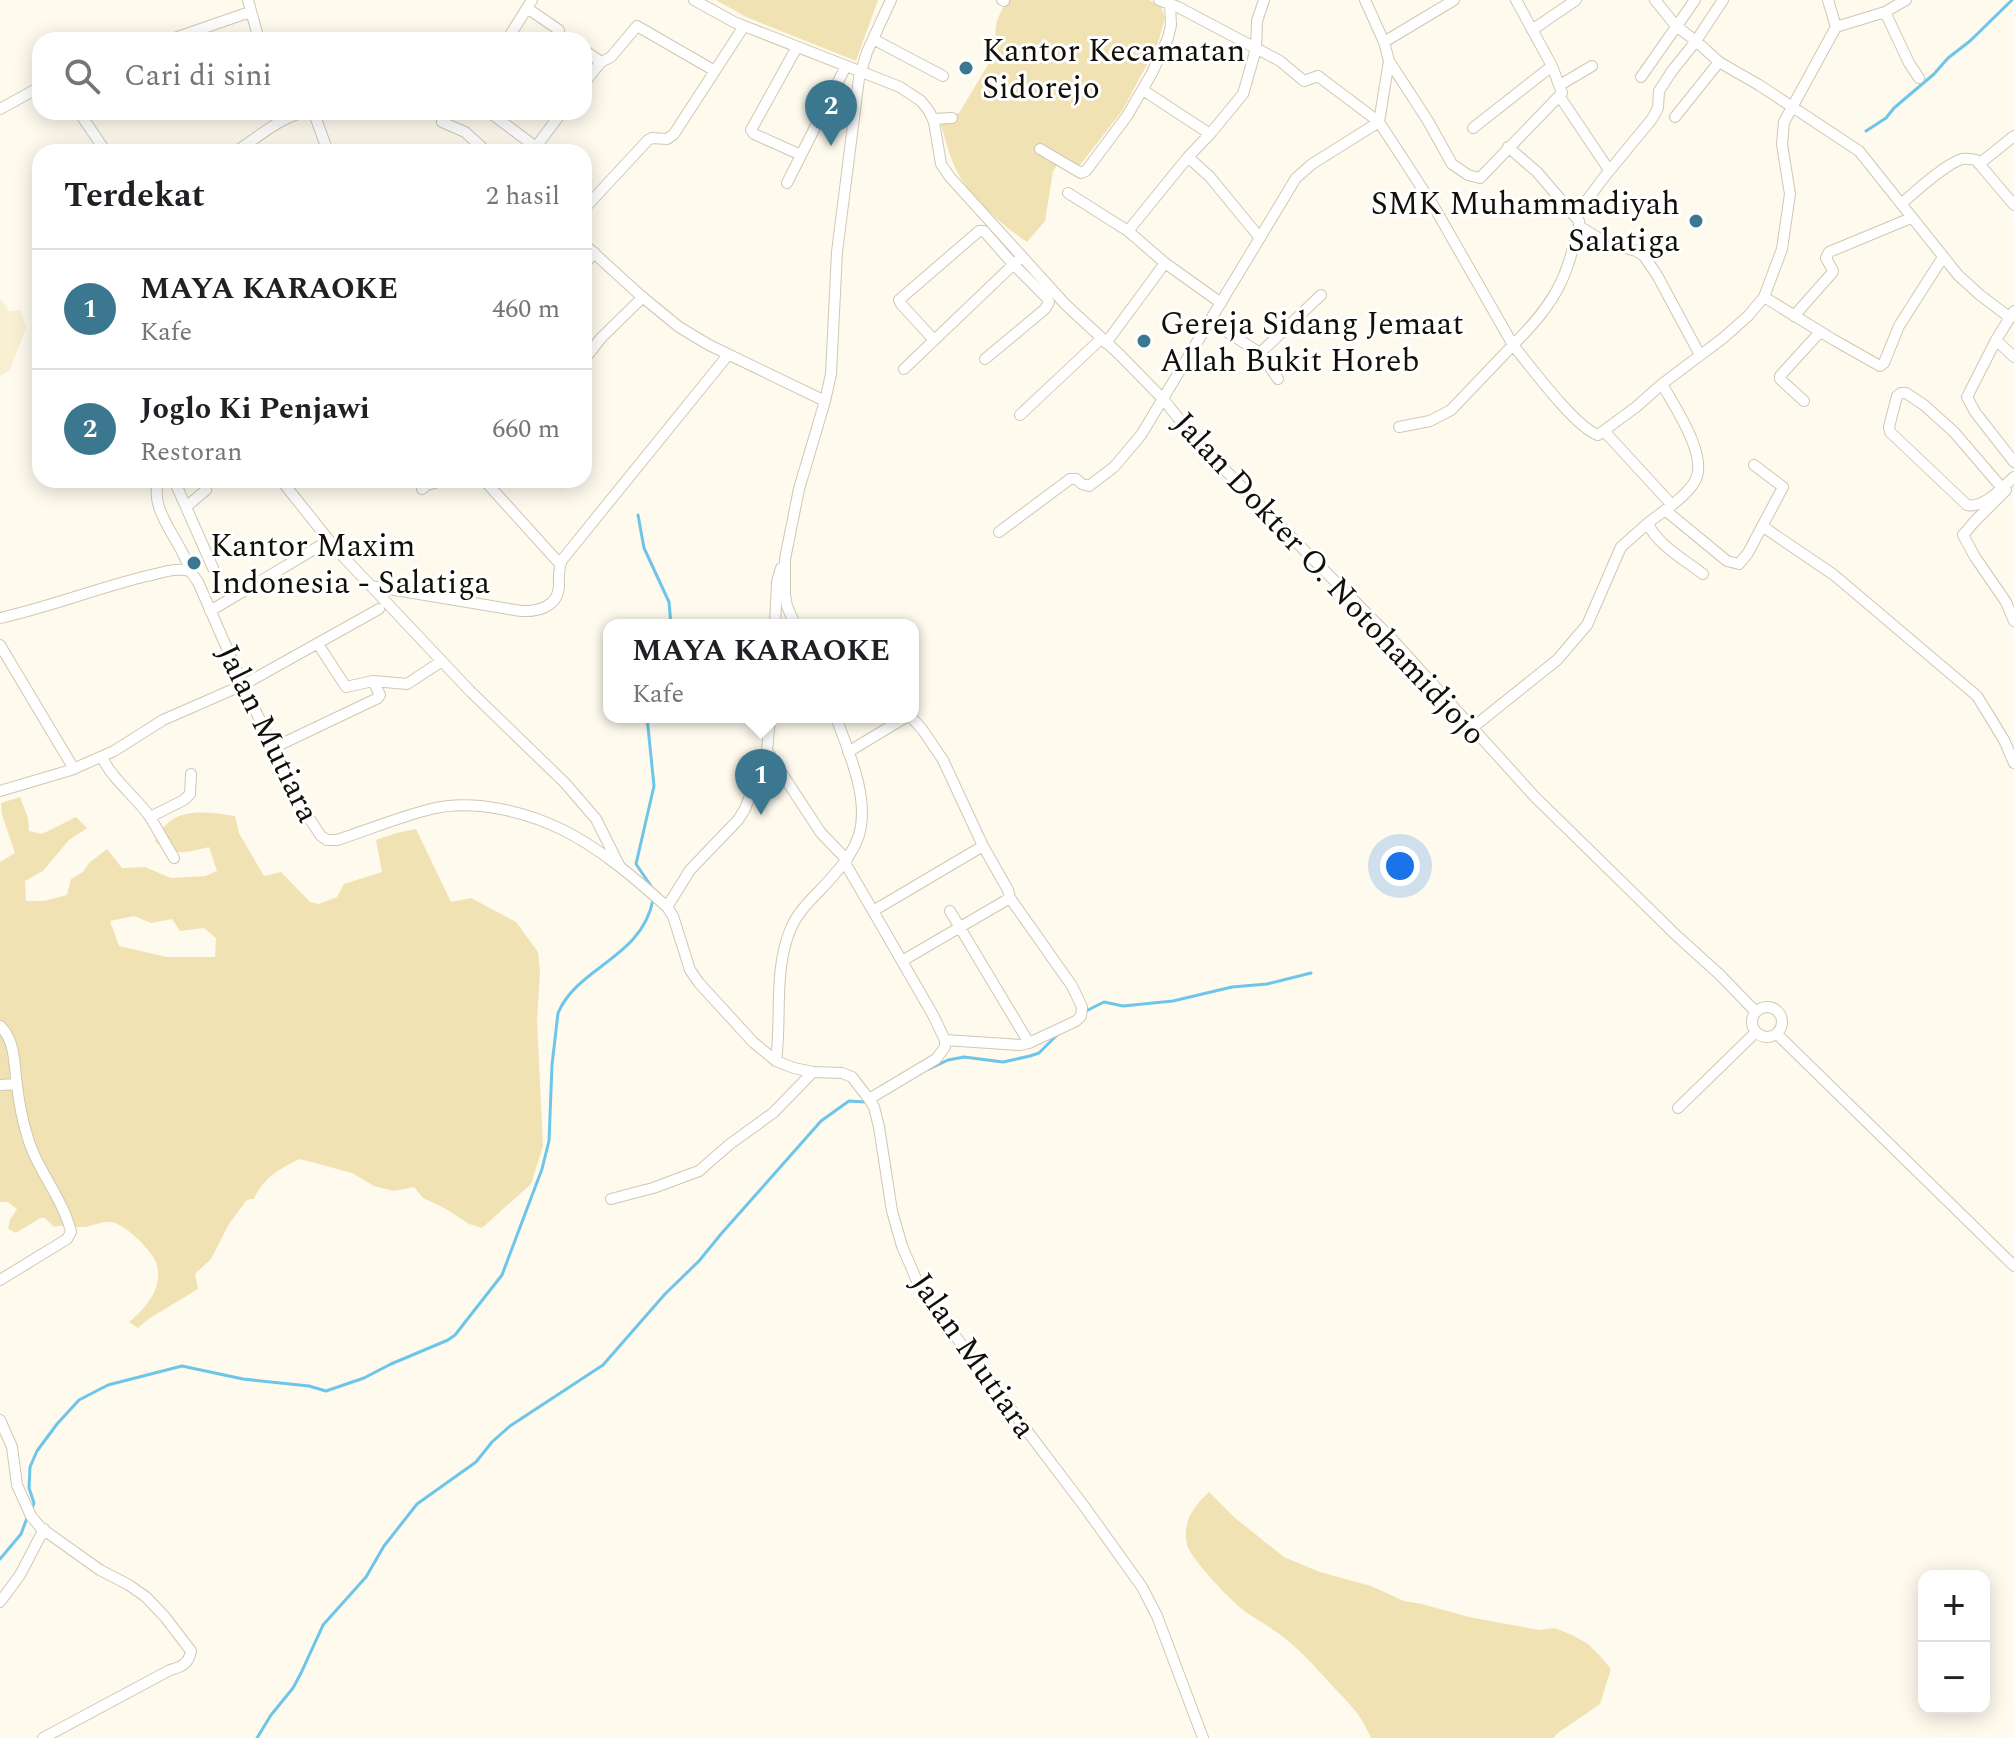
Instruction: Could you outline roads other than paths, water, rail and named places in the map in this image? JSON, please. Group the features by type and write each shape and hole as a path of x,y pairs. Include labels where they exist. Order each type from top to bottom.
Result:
{"street":[{"path":"248,0 256,32"},
{"path":"694,0 744,26 900,87 921,101 933,119 952,118"},
{"path":"792,619 785,595 785,559 799,489 825,401 832,364 837,252 861,72 891,0"},
{"path":"1128,231 1243,94 1256,49 1257,21 1264,0"},
{"path":"1365,0 1389,61 1452,164 1476,178 1480,178 1560,91 1592,66"},
{"path":"1384,42 1454,0"},
{"path":"1516,0 1552,66 1560,91 1609,170"},
{"path":"1532,30 1576,0"},
{"path":"1655,0 1676,26 1719,62 1859,151 1967,284 2011,314 1967,399 2014,462"},
{"path":"1641,77 1695,0"},
{"path":"1399,427 1430,421 1451,410 1533,325 1559,287 1567,267 1577,221 1609,170 1652,119 1658,108 1659,91 1723,0"},
{"path":"1165,2 1280,61 1304,81 1319,77 1379,122 1433,205 1513,345 1541,380 1596,435 1735,328 1764,297 1782,249 1790,194 1782,133 1784,122 1836,27 1828,0"},
{"path":"1836,27 1885,12 1905,0"},
{"path":"1040,149 1084,173 1143,90 1168,38 1171,25 1165,2"},
{"path":"512,32 530,4 559,30"},
{"path":"192,32 250,12"},
{"path":"1885,12 1919,78"},
{"path":"592,73 639,26 715,71"},
{"path":"592,200 648,140 667,139 674,134 744,26"},
{"path":"873,39 943,76"},
{"path":"797,47 751,130 801,155"},
{"path":"592,56 601,62"},
{"path":"999,532 1070,479 1089,486 1107,473 1141,435 1300,174 1379,122 1389,61"},
{"path":"1675,117 1719,62"},
{"path":"787,183 846,66"},
{"path":"1473,128 1552,66"},
{"path":"1143,90 1210,134"},
{"path":"0,109 32,91"},
{"name":"Jalan Dokter O. Notohamidjojo","path":"933,119 940,158 949,176 1017,260 1163,399 1196,440 1393,640 1535,797 1756,1012 1769,1007 1778,1011 1782,1025 1777,1034 2014,1266"},
{"path":"84,120 101,144"},
{"path":"247,144 278,120"},
{"path":"317,120 325,144"},
{"path":"499,120 528,144"},
{"path":"538,144 556,120"},
{"path":"442,122 465,132 478,144"},
{"path":"1979,164 2014,136"},
{"path":"1508,147 1537,172 1577,221 1605,242 1644,256 1700,355"},
{"path":"1188,157 1210,177 1260,238"},
{"path":"1901,204 1960,160 1972,159 2014,205"},
{"path":"1068,193 1128,231 1165,263 1221,303"},
{"path":"1794,316 1833,271 1826,258 1829,252 1911,218"},
{"path":"934,340 899,300 982,230 1017,260 1046,297 1048,305 985,359"},
{"path":"592,251 679,327 728,355 825,401"},
{"path":"592,256 595,253"},
{"path":"1764,297 1878,365 1882,364 1899,326 1943,257"},
{"path":"904,369 1017,260"},
{"path":"1020,415 1104,340 1165,263"},
{"path":"1260,353 1321,295"},
{"path":"592,350 643,297"},
{"path":"1210,321 1260,353 1278,379"},
{"path":"1804,401 1780,376 1820,332"},
{"path":"1996,340 2014,357"},
{"path":"371,586 529,611 549,606 556,599 559,588 560,564 728,355"},
{"path":"1472,728 1557,660 1587,625 1621,547 1695,482 1699,470 1696,451 1662,384"},
{"path":"2002,488 1940,419 1906,393 1897,396 1890,432 1967,505 1979,505 2002,488 2014,477"},
{"path":"1604,431 1668,507 1734,564 1739,564 1783,487 1754,465"},
{"path":"2014,484 1963,535 2006,602 2014,621"},
{"name":"Jalan Mutiara","path":"156,488 157,504 198,582 273,748 307,816 321,836 327,840 337,840 432,809 459,805 514,813 562,830 621,868 667,907 673,916 690,970 753,1042 776,1061 794,1068 842,1073 852,1077 874,1107 895,1223 917,1281 1142,1587 1157,1616 1203,1738"},
{"path":"178,488 213,568"},
{"path":"287,488 328,541 575,795 596,819 621,868"},
{"path":"491,488 560,564"},
{"path":"186,507 206,490"},
{"path":"1648,523 1661,541 1703,574"},
{"path":"1762,526 1834,575 1977,696 2010,742 2014,763"},
{"path":"210,611 328,541"},
{"path":"0,618 188,566 204,547"},
{"path":"775,619 777,582 785,559"},
{"path":"0,791 74,769 102,757 163,720 243,685 379,609"},
{"path":"318,644 345,687 373,681 408,683 442,661"},
{"path":"0,645 74,769"},
{"path":"273,748 378,698 380,695 373,681"},
{"path":"667,907 690,870 745,809 767,751 769,723"},
{"path":"776,1061 781,969 791,927 801,910 846,861 859,835 861,810 854,768 838,723"},
{"path":"848,752 898,723"},
{"path":"915,723 943,760 1010,898 1072,986 1082,1007 1081,1016 1076,1021 1029,1043 945,1040"},
{"path":"767,751 821,833 846,861 945,1040 945,1047 936,1059 870,1100"},
{"path":"102,757 107,768 139,801 174,858"},
{"path":"150,817 190,794 191,774"},
{"path":"873,911 983,846"},
{"path":"902,961 1010,898"},
{"path":"950,911 1029,1043"},
{"path":"1755,1033 1752,1022 1756,1012"},
{"path":"0,1026 9,1038 13,1054 28,1139 71,1232 67,1239 0,1280"},
{"path":"1755,1033 1768,1038 1777,1034"},
{"path":"1678,1108 1755,1033"},
{"path":"611,1199 699,1171 773,1113 813,1072"},
{"path":"0,1085 17,1084"},
{"path":"0,1420 12,1447 17,1485 31,1516 100,1570 146,1597 191,1651 187,1662 181,1667 43,1738"},
{"path":"0,1602 20,1575 44,1529"}],"waterway":[{"path":"1866,131 1886,118 2012,0"},
{"path":"638,515 644,548 669,602 670,619"},
{"path":"648,723 654,786 636,864 653,889"},
{"path":"32,1508 30,1467 37,1451 79,1400 108,1385 182,1366 326,1391 364,1378 455,1335 502,1275 542,1169 549,1141 558,1013 567,997 580,984 636,936 653,900"},
{"path":"1086,1011 1104,1002 1123,1006 1173,1001 1311,973"},
{"path":"929,1069 964,1057 1003,1062 1030,1056 1039,1053 1057,1035"},
{"path":"257,1738 293,1688 323,1625 366,1577 384,1546 417,1504 476,1462 510,1426 603,1365 821,1121 849,1101 869,1100"},
{"path":"0,1559 21,1534 27,1518"}],"place":[{"name":"Kantor Kecamatan Sidorejo","path":"966,68"},
{"name":"Joglo Ki Penjawi","path":"831,146"},
{"name":"SMK Muhammadiyah Salatiga","path":"1696,221"},
{"name":"Gereja Sidang Jemaat Allah Bukit Horeb","path":"1144,341"},
{"name":"Kantor Maxim Indonesia - Salatiga","path":"194,563"},
{"name":"MAYA KARAOKE","path":"761,815"}]}
